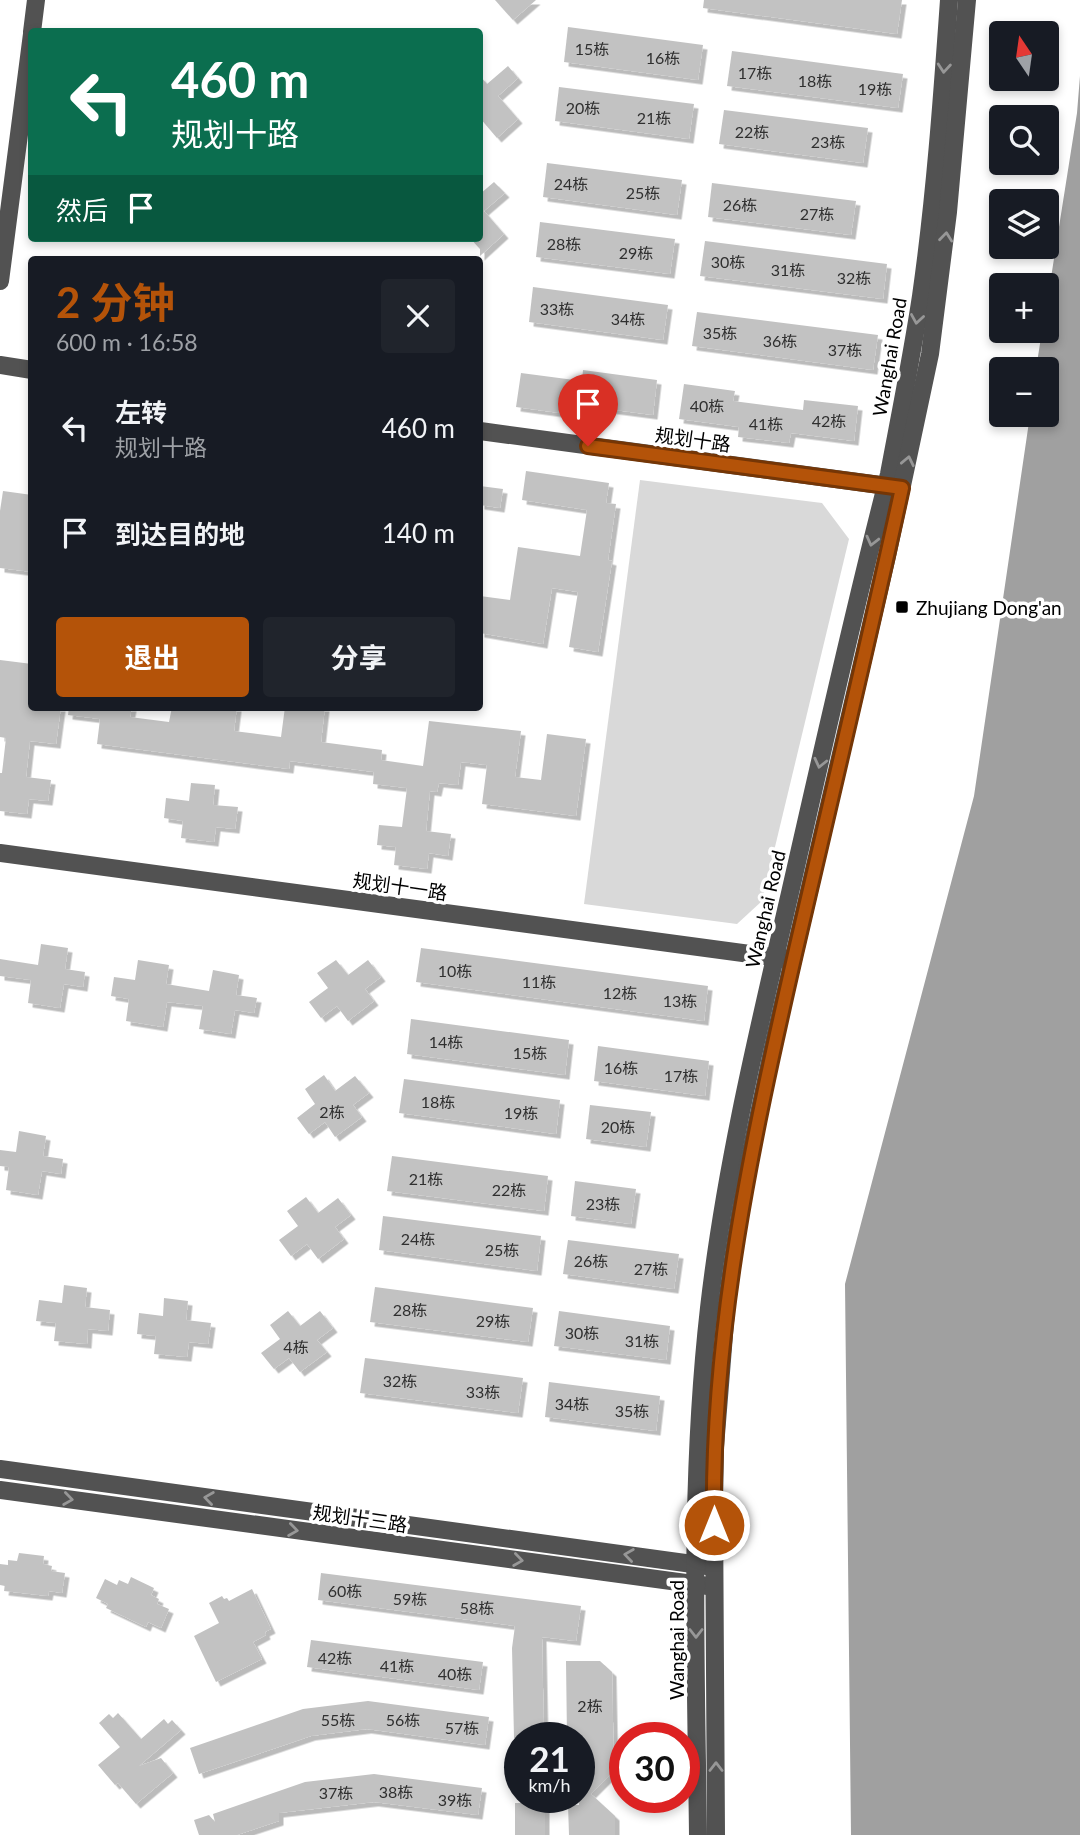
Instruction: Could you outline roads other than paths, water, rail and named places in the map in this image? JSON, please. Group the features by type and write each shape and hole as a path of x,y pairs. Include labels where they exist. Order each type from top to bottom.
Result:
{"street":[{"path":"33,28 36,0"},
{"name":"Wanghai Road","path":"716,1835 715,1447 726,1310 747,1170 894,487 930,220 950,0"},
{"name":"Wanghai Road","path":"698,1835 696,1564 699,1450 709,1309 729,1167 775,958 894,487 923,391 937,310 967,0"},
{"path":"0,281 28,64"},
{"path":"0,365 28,369"},
{"name":"规划十路","path":"483,431 894,487"},
{"name":"规划十一路","path":"0,853 794,960"},
{"name":"规划十三路","path":"0,1469 715,1567"},
{"name":"规划十三路","path":"0,1490 715,1587"}],"place":[{"name":"Zhujiang Dong'an","path":"902,607"}]}
